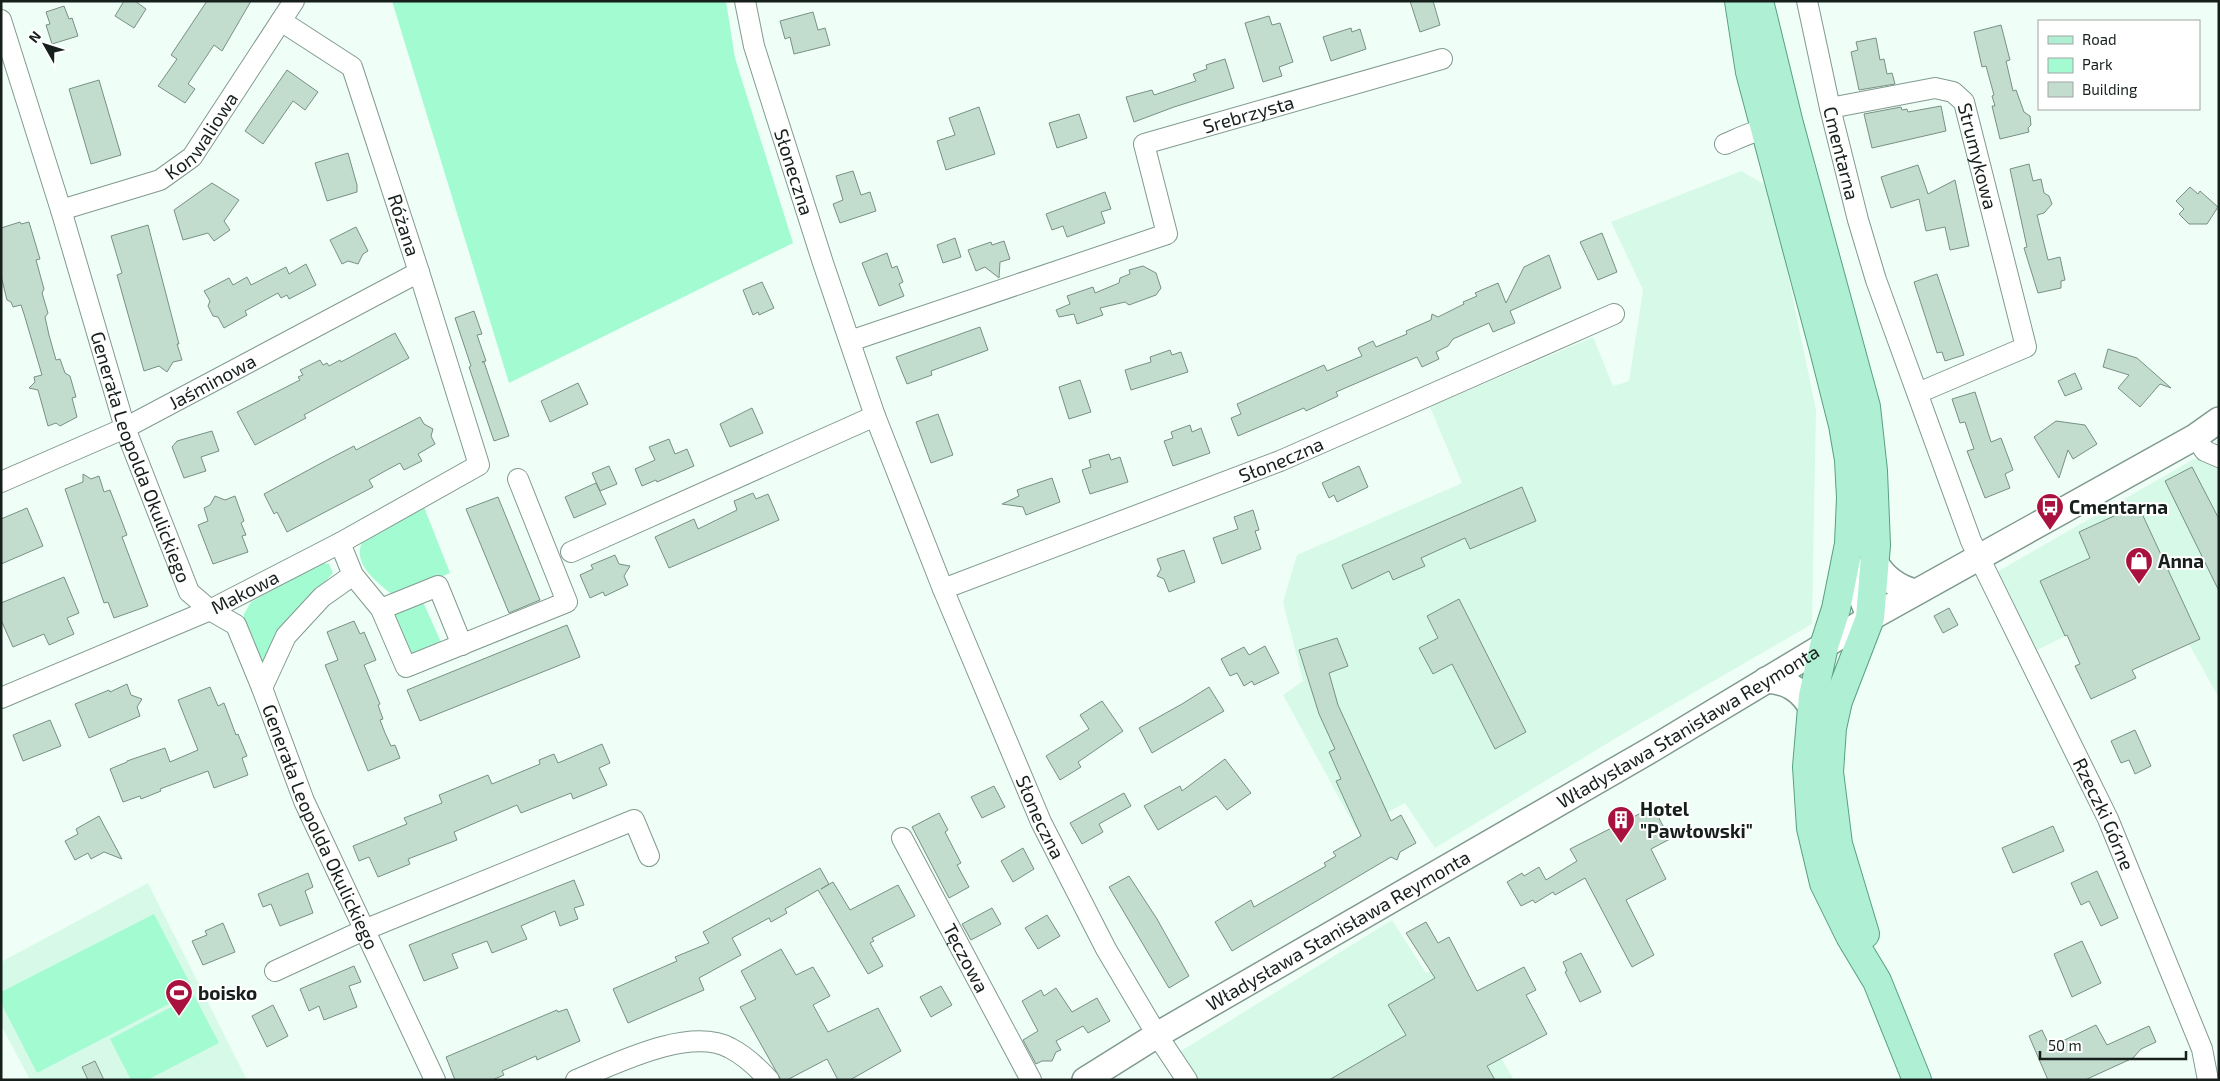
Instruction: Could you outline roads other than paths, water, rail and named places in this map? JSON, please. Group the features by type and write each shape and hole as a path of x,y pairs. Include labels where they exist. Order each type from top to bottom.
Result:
{"main road":[{"path":"1739,1 1750,72 1843,425 1849,460 1851,498 1847,555 1836,609 1824,646 1813,696 1807,767 1811,828 1824,883 1850,936 1877,981 1917,1080"},
{"path":"1759,1 1784,103 1866,407 1873,471 1876,545 1870,618 1838,701 1832,728 1829,772 1838,844 1869,945 1877,981"}],"street":[{"name":"Konwaliowa","path":"61,210 160,180 192,157 294,1"},
{"name":"Słoneczna","path":"745,1 754,46 822,263 875,416 943,589 1041,822 1106,949 1157,1035"},
{"name":"Cmentarna","path":"1807,1 1830,108 1876,280 1977,557"},
{"name":"Generała Leopolda Okulickiego","path":"1,20 61,210 125,428 189,592 210,610 236,625 262,688 304,802 435,1080"},
{"name":"Różana","path":"281,21 352,67 419,272 479,466"},
{"name":"Srebrzysta","path":"850,341 1167,234 1144,144 1442,59"},
{"name":"Strumykowa","path":"1830,108 1934,88 1953,92 1964,102 2026,347 1918,393"},
{"path":"1725,144 1764,130 1778,118 1784,103"},
{"path":"1764,130 1774,131 1797,151"},
{"name":"Jaśminowa","path":"1,482 125,428 419,272"},
{"name":"Słoneczna","path":"943,589 1280,461 1614,314"},
{"path":"571,552 875,416"},
{"name":"Władysława Stanisława Reymonta","path":"1085,1080 1157,1035 1628,763 1870,618 2195,437 2219,420"},
{"path":"2195,437 2205,451 2219,457"},
{"name":"Makowa","path":"1,698 210,610 340,543 479,466"},
{"path":"340,543 353,575 382,609 406,667 567,602 518,478"},
{"path":"1847,555 1870,618"},
{"name":"Rzeczki Górne","path":"1977,557 2108,819 2202,1049 2208,1080"},
{"path":"1875,562 1891,582 1916,592"},
{"path":"262,688 286,636 322,597 353,575"},
{"path":"382,609 438,586 462,645"},
{"path":"1766,680 1786,683 1802,694 1812,709"},
{"path":"275,971 364,930 634,820 650,856"},
{"name":"Tęczowa","path":"902,838 1031,1080"},
{"path":"1157,1035 1187,1080"},
{"path":"576,1080 662,1046 688,1042 719,1044 730,1048 747,1060 769,1080"}],"place":[{"name":"Cmentarna","path":"2050,531"},
{"name":"Anna","path":"2139,585"},
{"name":"Hotel \"Pawłowski\"","path":"1621,844"},
{"name":"boisko","path":"179,1017"}]}
